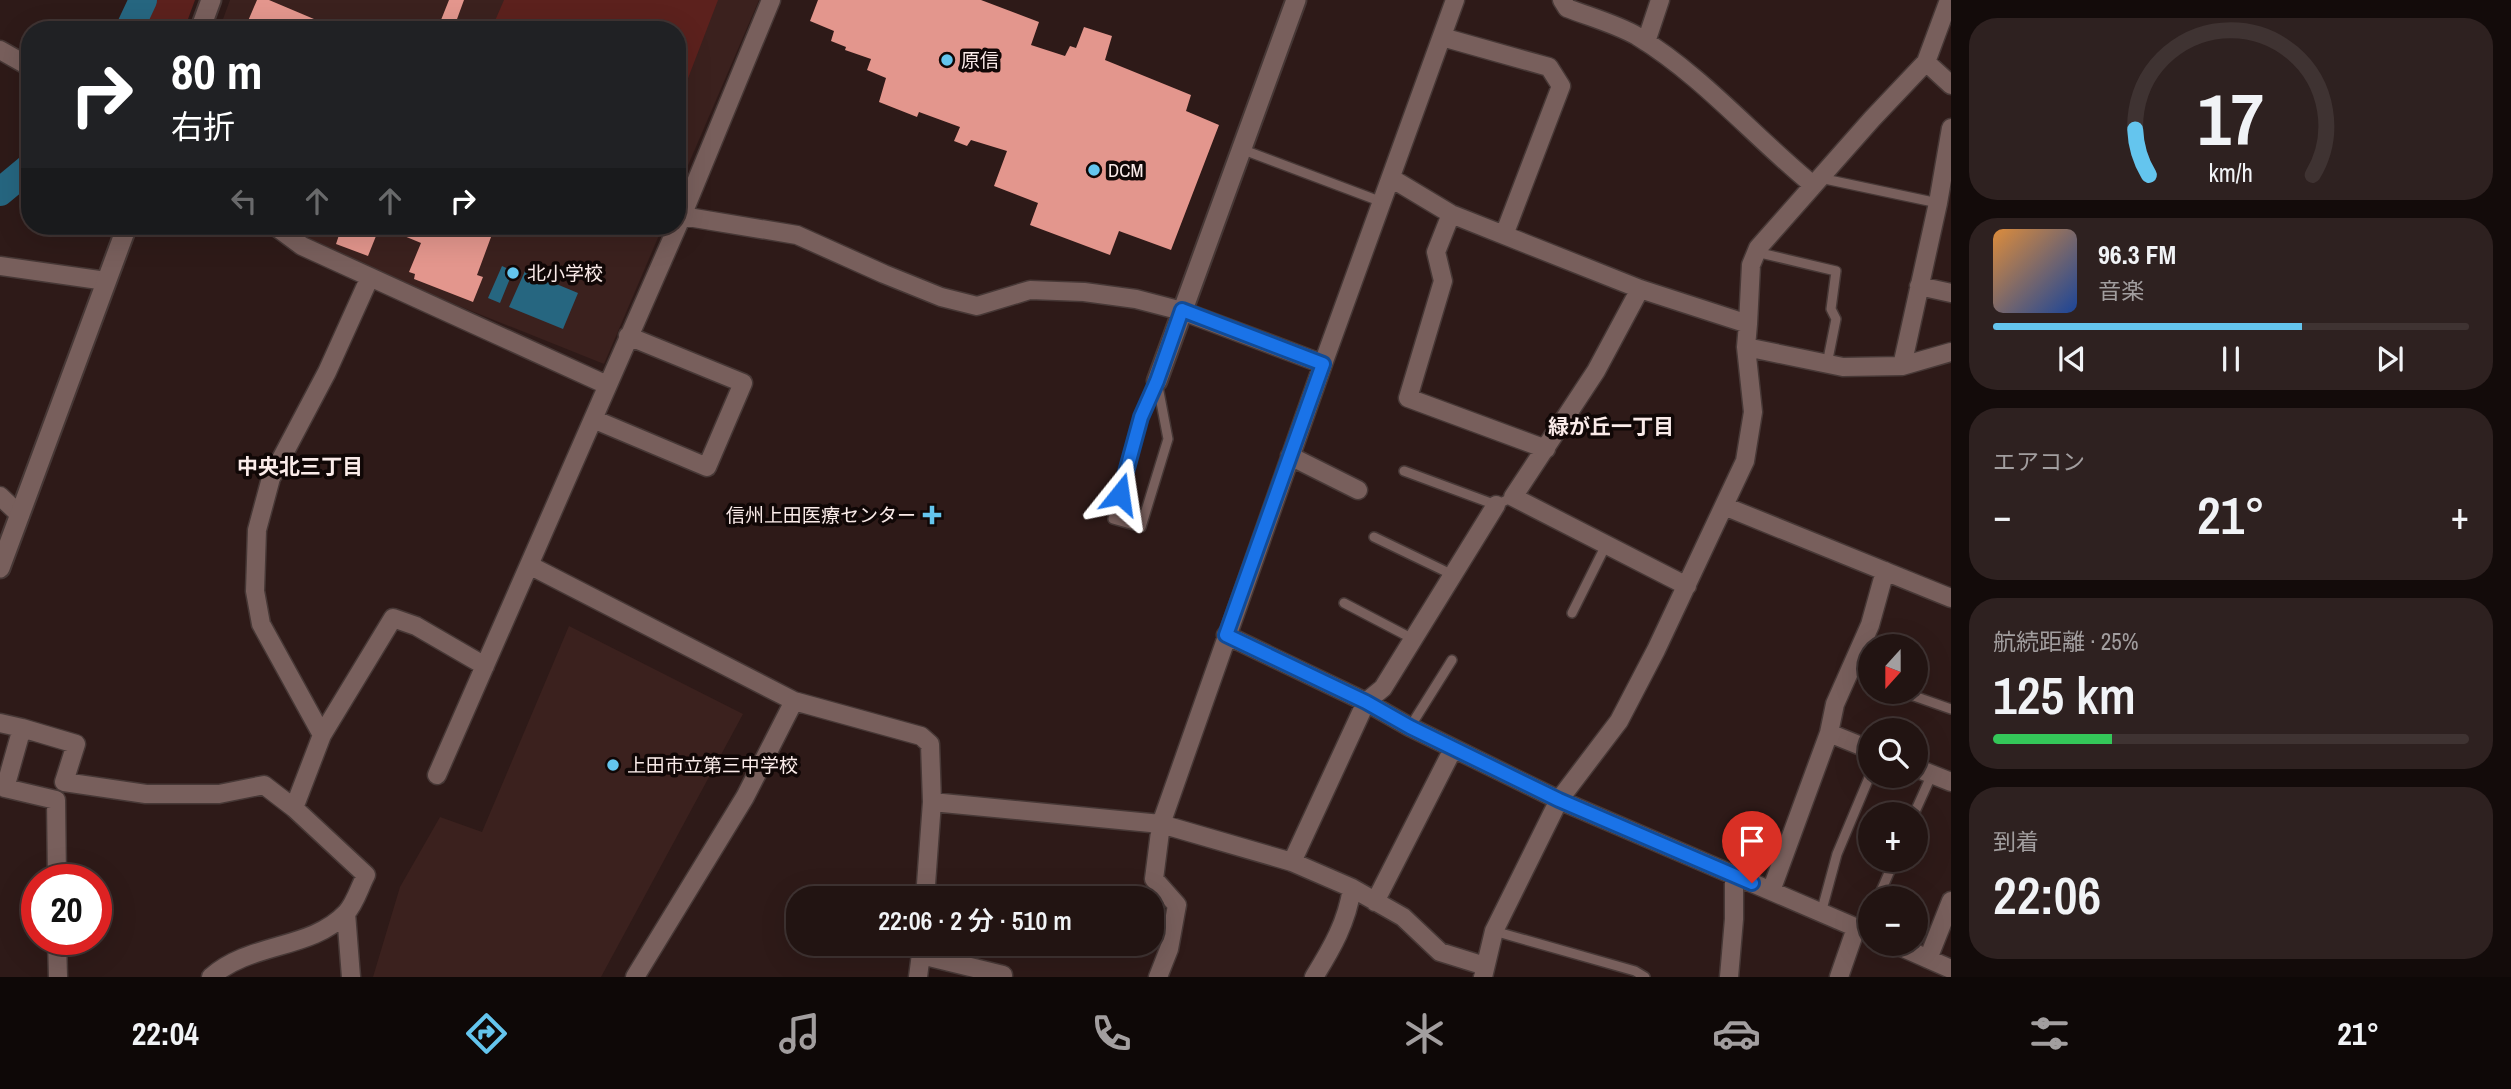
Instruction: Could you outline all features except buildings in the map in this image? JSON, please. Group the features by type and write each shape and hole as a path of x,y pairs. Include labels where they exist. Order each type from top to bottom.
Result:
{"street":[{"path":"203,21 211,0"},
{"path":"686,206 771,0"},
{"path":"1157,381 1296,0"},
{"path":"1158,977 1169,948 1177,905 1154,879 1161,824 1226,635 1455,0"},
{"path":"1562,0 1567,8 1646,42 1709,92 1778,157 1817,182"},
{"path":"1646,42 1660,0"},
{"path":"932,802 1161,824 1292,862 1352,888 1404,917 1440,952 1484,972 1494,931 1559,800 1619,721 1687,586 1745,461 1753,412 1746,346 1751,265 1756,252 1926,62 1950,0"},
{"path":"1442,37 1549,67 1561,86 1504,234"},
{"path":"0,50 21,63"},
{"path":"1926,62 1951,85"},
{"path":"1902,366 1919,286 1944,205 1951,128"},
{"path":"1391,178 1451,214 1640,289 1748,324"},
{"path":"1451,214 1436,253 1443,281 1408,398 1546,449"},
{"path":"686,217 797,235 941,297 977,306 1030,290 1136,299 1182,310 1323,364"},
{"path":"0,568 124,235"},
{"path":"287,235 302,246 369,279 607,385"},
{"path":"437,775 673,235"},
{"path":"0,266 106,281"},
{"path":"322,735 261,624 255,591 257,530 271,478 327,372 369,279"},
{"path":"1919,286 1951,293"},
{"path":"1640,289 1596,371 1513,498 1687,586"},
{"path":"593,419 707,467 743,383 628,336"},
{"path":"1746,346 1843,367 1902,366 1951,352"},
{"path":"1290,456 1358,490"},
{"path":"0,496 20,515"},
{"path":"1292,862 1366,702 1383,688 1496,505"},
{"path":"1724,506 1951,598"},
{"path":"529,565 794,701 921,736 930,744 932,802 926,886"},
{"path":"1771,891 1829,733 1835,704 1870,625 1885,571"},
{"path":"294,808 322,735 393,618 416,626 485,666"},
{"path":"1226,635 1366,702 1453,749 1559,800 1858,928"},
{"path":"635,977 744,797 794,701"},
{"path":"0,723 76,744 64,782 146,794 219,794 264,785 294,808 366,875 346,913 311,937 271,946 234,961 211,977"},
{"path":"22,728 3,787 56,800 57,864"},
{"path":"1829,733 1858,745"},
{"path":"1376,901 1453,749"},
{"path":"1928,773 1951,782"},
{"path":"1729,977 1734,919 1734,875"},
{"path":"1314,977 1334,946 1348,912 1352,888"},
{"path":"1928,959 1951,901"},
{"path":"346,913 351,977"},
{"path":"1839,977 1858,942"},
{"path":"57,955 58,977"},
{"path":"918,977 921,956"},
{"path":"945,956 1009,976"},
{"path":"1921,956 1951,969"}],"lane":[{"path":"1241,149 1382,202"},
{"path":"1817,182 1944,205"},
{"path":"1756,252 1836,271 1831,309 1836,319 1827,364"},
{"path":"1157,381 1168,439 1141,527 1113,519 1141,417 1157,381"},
{"path":"1404,471 1496,505 1513,498"},
{"path":"1374,537 1452,575"},
{"path":"1572,614 1606,545"},
{"path":"1344,603 1413,639"},
{"path":"1410,727 1452,660"},
{"path":"1928,701 1951,709"},
{"path":"1821,913 1838,854 1865,788"},
{"path":"1494,931 1635,971 1645,977"}],"shaded area":[{"path":"153,0 195,0 187,21 142,21"},
{"path":"230,0 759,0 686,170 686,21 222,21"},
{"path":"504,0 718,0 686,84 686,21 495,21"},
{"name":"北小学校","path":"303,235 659,235 604,364 459,306"},
{"name":"上田市立第三中学校","path":"569,626 743,714 601,977 373,977 400,887 440,817 482,832"}],"water":[{"path":"502,266 513,271 500,303 488,298"},
{"path":"525,271 578,293 563,329 509,307"}],"waterway":[{"path":"133,21 143,0"},
{"path":"0,192 21,174"}],"place":[{"name":"原信","path":"947,60"},
{"name":"DCM","path":"1094,170"},
{"name":"北小学校","path":"513,273"},
{"name":"信州上田医療センター","path":"932,515"},
{"name":"上田市立第三中学校","path":"613,765"}],"district":[{"name":"緑が丘一丁目","path":"1611,427"},
{"name":"中央北三丁目","path":"300,467"}],"route":[{"path":"1120,494 1141,417 1182,310 1323,364 1226,635 1366,702 1453,749 1559,800 1752,883"}]}
